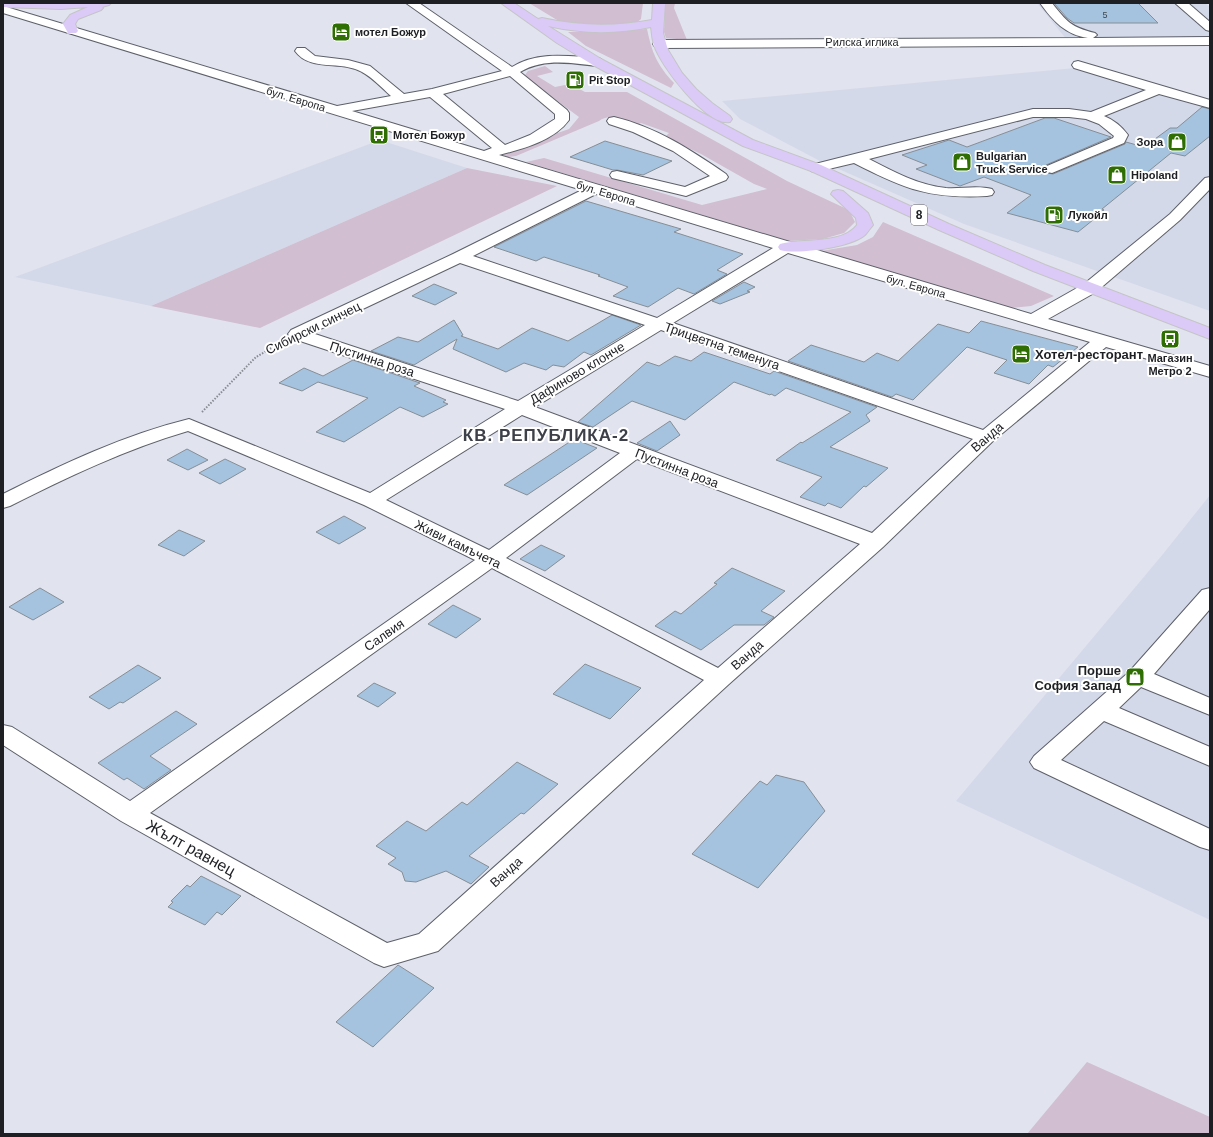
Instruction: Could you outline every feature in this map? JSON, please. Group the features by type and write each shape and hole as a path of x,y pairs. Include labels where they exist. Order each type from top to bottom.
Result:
{"main road":[{"path":"3,4 55,6 105,3"},
{"path":"72,31 70,24 74,18 83,12 111,3"},
{"name":"8","path":"507,3 561,40 597,62 676,106 748,143 791,172 804,178"},
{"path":"659,3 657,22 659,44 672,69 686,87 714,112 776,153"},
{"path":"530,18 575,28 604,31 632,28 657,22"},
{"name":"8","path":"748,143 816,168 1083,292 1210,334"},
{"name":"8","path":"786,247 818,245 858,233 864,225 863,216 831,191 1083,292 1210,347"}],"street":[{"path":"412,3 512,72 562,113 562,120 546,132 503,150 483,155"},
{"path":"1046,3 1064,26 1073,31 1088,34 1145,35 1210,28"},
{"path":"1181,3 1210,28"},
{"name":"бул. Европа","path":"3,9 594,190 1210,372"},
{"name":"Рилска иглика","path":"659,44 1210,40"},
{"path":"301,50 311,59 366,68 401,98"},
{"path":"334,111 433,93 512,72 525,64 543,59 565,59 597,62"},
{"path":"1078,65 1158,90 1210,104"},
{"path":"1091,118 1158,90"},
{"path":"433,93 503,150"},
{"path":"816,168 1033,113 1071,114 1107,122 1115,127 1121,136 1119,140 1052,169"},
{"path":"614,121 638,129 678,148 721,177 686,192 617,175"},
{"path":"856,158 904,182 925,189 948,192 987,192"},
{"path":"1033,320 1083,292 1175,217 1210,182"},
{"name":"Сибирски синчец","path":"297,334 459,257 594,190"},
{"name":"Дафиново клонче","path":"371,501 520,408 786,247"},
{"name":"Трицветна теменуга","path":"459,257 659,324 986,438"},
{"name":"Пустинна роза","path":"297,334 520,408 874,542"},
{"name":"Ванда","path":"384,955 428,943 874,542 986,438 1102,340"},
{"path":"3,502 84,462 157,433 189,425"},
{"name":"Живи камъчета","path":"189,425 371,501 491,559 720,679"},
{"name":"Салвия","path":"130,814 491,559 635,452"},
{"path":"1210,595 1138,677 1043,762 1210,840"},
{"path":"1138,677 1210,707"},
{"path":"1102,710 1210,757"},
{"name":"Жълт равнец","path":"3,733 130,814 384,955"}],"path":[{"name":"Сибирски синчец","path":"189,425 256,357 297,334"}],"shaded area":[{"path":"529,3 643,3 641,19 635,24 619,26 562,23"},
{"path":"665,3 675,3 674,8 687,40 666,38 664,32"},
{"path":"1037,3 1205,3 1210,7 1210,39 1067,40"},
{"path":"647,29 651,45 659,64 674,83 671,88 586,46 568,32 596,32"},
{"path":"545,66 553,72 537,76 555,87 570,84 585,92 627,92 787,181 849,210 855,222 844,233 823,239 788,241 526,162 544,158 702,205 767,189 754,184 701,154 665,137 669,133 641,123 635,126 612,117 603,118 516,156 508,157 503,155 504,152 569,129 579,117 526,78 525,75 528,71"},
{"path":"1075,68 1195,105 1210,107 1210,311 964,224 818,160 740,119 722,101"},
{"path":"380,140 467,168 151,306 15,277"},
{"path":"467,168 557,186 260,328 151,306"},
{"path":"883,222 1054,296 1031,306 1011,308 821,251 857,245 873,237"},
{"name":"Порше София Запад","path":"1210,495 1210,920 956,801 1163,554"},
{"path":"1087,1062 1210,1117 1210,1134 1027,1134"}],"building":[{"path":"1054,3 1138,3 1158,23 1074,23 1067,18"},
{"path":"1202,107 1210,109 1210,136 1185,156 1171,153 1102,209 1104,210 1102,211 1103,212 1078,232 1007,213 1031,195 984,177 960,186 916,169 927,165 902,155 949,140 967,147 1045,118 1054,118 1111,137 1046,165 1044,170 1047,173 1053,174 1125,144 1126,142 1144,147 1170,128 1177,128"},
{"path":"605,141 672,161 643,175 613,170 570,157"},
{"path":"586,201 681,229 674,232 743,254 717,270 727,274 694,294 678,288 648,307 613,296 628,287 598,276 600,275 544,257 536,261 494,247"},
{"path":"744,282 755,287 747,291 750,292 720,304 712,301"},
{"path":"434,284 457,293 435,305 412,296"},
{"path":"612,315 641,325 591,355 584,352 564,367 553,365 546,370 524,363 506,372 453,349 457,339 414,365 371,351 398,337 418,342 454,320 463,335 461,336 498,349 532,328 568,341"},
{"path":"981,321 1078,347 1053,367 1048,365 1029,384 994,373 1007,360 967,347 913,400 896,394 892,397 788,361 811,345 864,362 877,353 898,361 938,324 969,333"},
{"path":"704,352 770,374 774,371 877,407 866,415 870,421 830,447 888,468 866,487 864,486 841,508 828,503 825,506 800,497 822,477 776,460 801,442 802,443 851,412 786,388 775,396 734,382 685,420 632,401 593,427 578,422 647,362 659,366 675,356 691,361"},
{"path":"353,360 420,383 414,386 446,400 443,402 448,404 423,417 400,407 344,442 316,432 368,398 318,382 302,391 279,383 304,368 323,376"},
{"path":"670,421 680,435 657,451 637,443"},
{"path":"574,439 597,448 527,495 504,485"},
{"path":"187,449 208,460 188,470 167,460"},
{"path":"225,459 246,469 220,484 199,473"},
{"path":"344,516 366,528 339,544 316,532"},
{"path":"179,530 205,541 184,556 158,545"},
{"path":"541,545 565,556 545,571 520,559"},
{"path":"732,568 785,591 761,611 774,617 764,625 734,625 701,650 655,626 675,611 681,614 717,584 714,583"},
{"path":"40,588 64,602 33,620 9,607"},
{"path":"453,605 481,619 456,638 428,624"},
{"path":"585,664 641,688 610,719 553,694"},
{"path":"138,665 161,678 123,703 120,702 109,709 89,697"},
{"path":"374,683 396,693 378,707 357,696"},
{"path":"176,711 197,724 150,756 171,770 144,789 127,778 124,780 98,763"},
{"path":"517,762 558,784 524,814 521,813 469,856 489,867 471,884 446,871 416,882 405,881 402,872 388,864 396,858 376,846 407,821 426,831 462,802 467,805"},
{"path":"776,775 804,782 825,811 758,888 692,854 760,781 767,785"},
{"path":"201,876 241,896 222,915 217,912 205,925 168,907 173,902 171,901 187,885 190,887"},
{"path":"398,965 434,988 373,1047 336,1022"}],"place":[{"name":"мотел Божур","path":"341,32"},
{"name":"Pit Stop","path":"575,80"},
{"name":"Мотел Божур","path":"379,135"},
{"name":"Зора","path":"1177,142"},
{"name":"Bulgarian Truck Service","path":"962,162"},
{"name":"Hipoland","path":"1117,175"},
{"name":"Лукойл","path":"1054,215"},
{"name":"Магазин Метро 2","path":"1170,339"},
{"name":"Хотел-ресторант","path":"1021,354"},
{"name":"Порше София Запад","path":"1135,677"}],"district":[{"name":"КВ. РЕПУБЛИКА-2","path":"546,435"}]}
